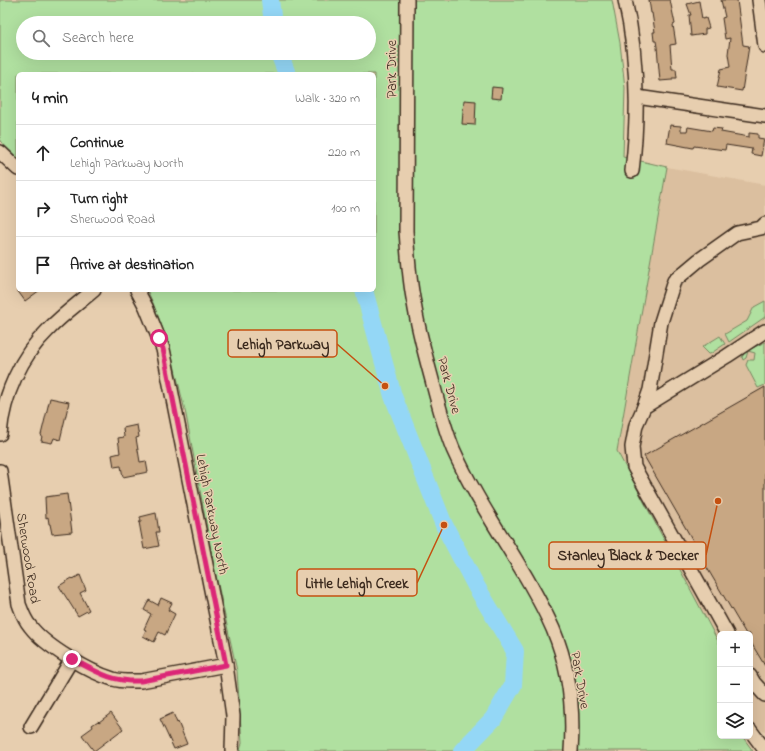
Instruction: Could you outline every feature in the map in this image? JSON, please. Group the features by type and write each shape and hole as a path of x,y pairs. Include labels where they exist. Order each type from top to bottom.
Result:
{"street":[{"name":"Park Drive","path":"407,0 406,231 414,303 421,339 442,419 453,447 481,503 523,572 553,630 562,656 568,683 571,711 571,751"},
{"path":"625,0 634,48 637,97 632,171"},
{"path":"759,0 765,46"},
{"path":"637,97 765,116"},
{"path":"0,152 16,167"},
{"path":"725,631 634,467 632,448 636,425 650,390 661,322 674,281 699,260 737,233 761,228 765,224"},
{"path":"0,434 9,393 25,359 47,330 92,292"},
{"name":"Lehigh Parkway North","path":"138,292 146,307 163,349 226,665 233,716 232,751"},
{"path":"644,407 765,331"},
{"name":"Sherwood Road","path":"0,471 19,604 23,615 35,632 72,659 96,672 113,679 127,682 141,681 226,665"},
{"path":"30,727 72,659"},
{"path":"753,681 765,695"},
{"path":"753,734 765,750"}],"shaded area":[{"path":"667,167 765,185 765,731 758,729 753,724 753,631 717,631 717,639 617,451"}],"green space":[{"path":"0,0 612,0 620,43 625,88 623,157 667,167 617,451 717,639 717,739 744,739 753,751 240,751 242,743 237,671 214,566 186,415 170,348 148,292 376,292 376,72 16,72 16,156 0,141"},
{"path":"765,301 765,317 729,342 725,334 747,321 754,307"},
{"path":"720,336 725,344 710,354 702,347"},
{"path":"765,342 765,385 758,388 746,365 748,360 754,360 755,353 748,351 746,358 743,360 742,357 746,351"}],"building":[{"path":"649,0 670,0 675,24 673,25 676,44 670,45 672,69 676,69 677,78 672,78 672,80 660,81 657,47 656,41 654,41 653,32 655,32"},
{"path":"721,0 737,0 743,45 749,46 742,91 717,87 721,69 730,67 728,54 730,38 725,39 722,18 725,17"},
{"path":"699,1 702,19 706,18 709,28 705,29 705,34 691,36 689,15 691,15 687,4"},
{"path":"492,87 502,88 501,99 491,98"},
{"path":"464,100 476,101 475,125 462,124"},
{"path":"670,125 681,126 681,131 687,131 688,127 712,131 713,128 722,129 721,132 749,137 749,133 758,134 758,138 764,139 761,156 751,154 752,149 726,145 725,150 694,146 693,148 667,143"},
{"path":"18,292 37,292 25,301"},
{"path":"765,387 765,666 753,646 753,631 744,631 700,556 697,557 692,549 696,546 644,456"},
{"path":"50,398 69,402 60,440 54,438 52,443 41,441 41,435"},
{"path":"137,425 139,437 136,438 140,462 146,461 148,472 123,477 121,466 114,467 112,455 120,453 118,438 124,437 123,428"},
{"path":"67,494 72,532 52,534 48,517 46,518 45,497"},
{"path":"156,513 159,532 156,532 159,546 144,549 139,522 141,522 140,517"},
{"path":"80,575 86,590 80,593 89,610 78,616 59,586"},
{"path":"161,598 172,603 168,610 175,614 165,635 159,632 154,642 143,636 146,630 144,629 151,614 144,610 149,600 158,605"},
{"path":"111,713 123,729 94,751 82,735 93,727 92,725 98,721 99,722"},
{"path":"173,713 187,744 174,749 160,719"}],"waterway":[{"path":"270,0 272,16"},
{"path":"282,60 286,72"},
{"path":"365,292 393,396 444,525 476,586 515,651 513,685 493,719 462,751"}],"place":[{"name":"Lehigh Parkway","path":"385,386"},
{"name":"Stanley Black & Decker","path":"718,501"},
{"name":"Little Lehigh Creek","path":"444,525"}],"route":[{"path":"72,659 96,672 113,679 127,682 141,681 226,665 163,349 159,338"}]}
